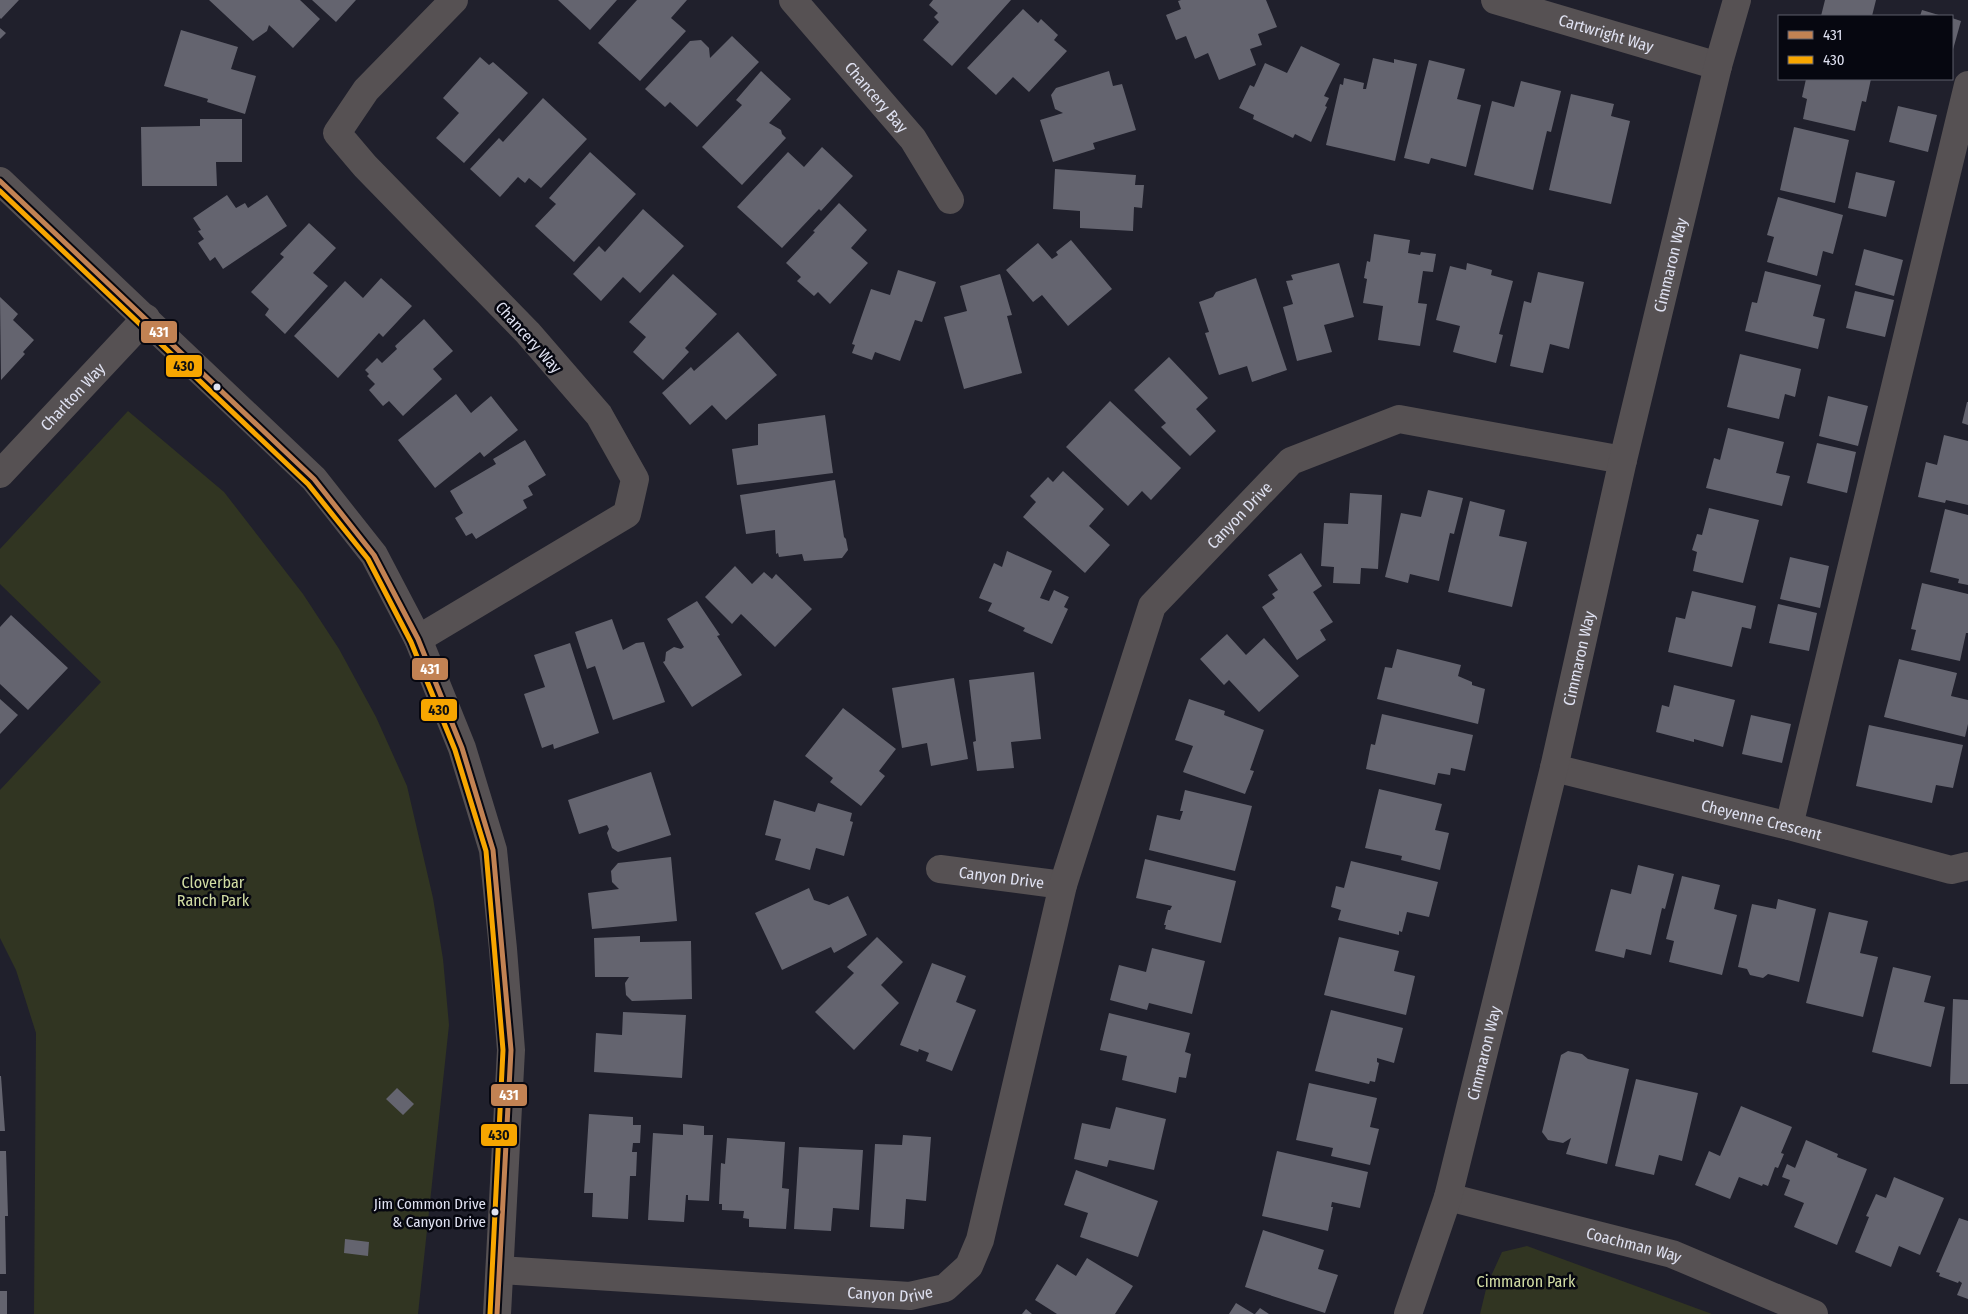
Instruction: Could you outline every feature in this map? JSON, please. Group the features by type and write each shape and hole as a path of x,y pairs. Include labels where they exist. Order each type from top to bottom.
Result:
{"street":[{"name":"Chancery Way","path":"418,639 627,514 635,479 598,415 560,370 528,333 365,166 337,133 366,90 454,0"},
{"name":"Chancery Bay","path":"793,0 913,139 950,200"},
{"name":"Cartwright Way","path":"1495,0 1718,66"},
{"name":"Cimmaron Way","path":"1408,1314 1448,1197 1554,768 1624,460 1718,66 1738,0"},
{"path":"1789,826 1968,86"},
{"path":"0,181 314,479 374,555 418,639 462,748 492,850 503,949 511,1050 498,1314"},
{"name":"Charlton Way","path":"0,474 146,318"},
{"name":"Canyon Drive","path":"500,1270 910,1305 945,1288 969,1266 980,1240 1063,885 1152,606 1291,461 1399,419 1624,460"},
{"name":"Cheyenne Crescent","path":"1554,768 1789,826 1951,870 1968,866"},
{"name":"Canyon Drive","path":"940,869 1063,885"},
{"name":"Coachman Way","path":"1448,1197 1672,1254 1814,1314"}],"green space":[{"name":"Cloverbar Ranch Park","path":"128,411 224,492 303,594 339,649 376,717 407,786 433,898 443,959 449,1025 418,1314 34,1314 36,1033 16,970 0,938 0,790 101,682 0,584 0,549"},
{"name":"Cimmaron Park","path":"1527,1246 1712,1314 1480,1314 1487,1285 1502,1252"}],"building":[{"path":"0,0 19,0 1,19 0,18"},
{"path":"209,0 300,0 320,19 293,48 269,25 267,31 253,41"},
{"path":"312,0 356,0 336,22"},
{"path":"558,0 617,0 590,30"},
{"path":"637,0 687,0 671,18 686,31 640,81 598,43"},
{"path":"933,0 1011,0 952,66 923,40 939,22 934,17 938,13 929,5"},
{"path":"1266,0 1277,27 1258,34 1262,45 1250,49 1256,65 1219,80 1208,53 1195,59 1186,36 1176,40 1166,15 1181,9 1178,1"},
{"path":"1825,0 1876,0 1872,15 1821,15"},
{"path":"1023,9 1038,23 1041,19 1058,35 1054,40 1067,51 1029,92 1013,77 996,95 967,68"},
{"path":"1922,10 1939,15 1920,15"},
{"path":"1953,18 1961,21 1953,49"},
{"path":"0,28 6,33 0,39"},
{"path":"181,30 238,47 231,69 256,76 245,114 207,102 208,99 164,86"},
{"path":"732,36 759,62 697,127 670,102 665,107 645,89 690,41 701,40 709,48 710,58"},
{"path":"1301,46 1340,64 1324,96 1329,98 1325,106 1327,107 1311,142 1295,134 1293,138 1253,119 1254,115 1239,108 1250,85 1254,87 1265,63 1287,73"},
{"path":"480,57 489,65 493,62 528,93 464,163 436,138 459,113 443,98"},
{"path":"1373,58 1394,63 1394,59 1417,64 1395,161 1326,145 1340,84 1343,85 1344,78 1364,83 1363,89 1366,89"},
{"path":"1429,60 1465,69 1457,99 1481,105 1466,167 1431,158 1429,164 1404,158"},
{"path":"761,71 791,99 769,123 781,130 786,138 742,185 702,147 742,105 736,100"},
{"path":"1109,71 1113,86 1122,84 1136,130 1093,143 1095,149 1053,162 1040,120 1063,113 1055,109 1051,95 1056,88"},
{"path":"1806,80 1871,80 1866,102 1862,101 1855,131 1803,119 1807,99 1802,97"},
{"path":"1521,81 1561,91 1551,132 1547,131 1533,190 1474,175 1492,101 1514,107"},
{"path":"1571,94 1614,104 1611,116 1630,121 1611,204 1549,190"},
{"path":"543,98 587,139 541,188 529,178 525,183 518,177 500,197 470,169 499,138 503,142"},
{"path":"1898,106 1937,115 1928,152 1889,142"},
{"path":"200,119 242,119 242,162 216,162 217,186 142,186 141,127 200,126"},
{"path":"1794,127 1849,140 1835,203 1780,190"},
{"path":"822,147 853,176 821,211 819,209 782,248 737,207 788,152 804,167"},
{"path":"590,152 636,194 574,262 535,226 556,204 549,198"},
{"path":"1055,169 1136,175 1135,185 1144,185 1142,208 1134,207 1133,231 1080,228 1080,211 1053,209"},
{"path":"1856,172 1895,181 1886,217 1848,208"},
{"path":"227,195 236,208 245,203 248,208 267,195 287,226 223,269 215,257 210,261 198,243 204,239 198,231 201,230 193,218"},
{"path":"1778,197 1843,215 1833,254 1823,251 1817,276 1767,262 1774,237 1767,235"},
{"path":"839,203 867,230 851,248 868,263 830,304 818,292 814,296 797,281 801,277 786,263"},
{"path":"643,209 684,246 640,293 623,277 601,301 573,274 599,246 605,252"},
{"path":"309,223 336,248 313,273 328,286 285,334 265,315 269,309 251,292 284,257 280,254"},
{"path":"1374,234 1410,240 1408,253 1420,255 1421,252 1436,254 1433,272 1423,271 1418,303 1427,304 1420,346 1378,340 1383,306 1363,303 1367,279 1364,278 1367,261 1370,262"},
{"path":"1071,240 1112,289 1068,326 1042,295 1033,302 1006,270 1038,243 1052,259 1058,255 1056,252"},
{"path":"1864,249 1903,260 1894,296 1855,285"},
{"path":"1339,263 1354,317 1324,325 1332,352 1297,361 1283,307 1293,304 1286,281 1293,280 1291,275"},
{"path":"1467,263 1492,270 1491,275 1513,281 1499,334 1503,335 1496,363 1453,352 1460,326 1436,320 1450,266 1466,270"},
{"path":"898,270 936,282 922,322 915,320 900,361 875,352 872,360 852,353 855,345 852,344 871,289 890,295"},
{"path":"1765,271 1821,285 1813,316 1825,319 1818,349 1745,331 1752,302 1757,303"},
{"path":"1538,272 1584,282 1569,349 1550,344 1543,373 1510,366 1524,301 1531,303"},
{"path":"673,274 717,314 685,348 689,352 663,380 633,352 646,337 629,322"},
{"path":"1000,274 1012,315 1007,316 1022,373 964,389 944,317 967,311 960,286"},
{"path":"381,278 412,306 383,337 379,333 338,378 294,336 345,281 363,298"},
{"path":"1256,278 1287,370 1252,382 1247,366 1219,375 1205,333 1209,332 1199,302 1213,297 1216,292"},
{"path":"1855,291 1894,300 1885,337 1846,328"},
{"path":"0,297 18,314 13,320 34,340 23,352 25,354 1,380"},
{"path":"424,319 453,351 433,369 442,379 403,416 389,401 383,406 369,390 375,384 367,376 369,374 365,370 377,358 382,363 397,349 395,346"},
{"path":"738,332 777,375 726,420 712,405 690,425 662,393 691,367 694,371"},
{"path":"1740,354 1801,369 1795,397 1785,394 1779,419 1727,407"},
{"path":"1169,357 1208,398 1196,409 1216,431 1190,456 1161,427 1166,423 1134,390"},
{"path":"456,394 471,413 491,396 518,430 484,457 480,452 435,488 398,440"},
{"path":"1828,396 1868,406 1858,446 1819,436"},
{"path":"1110,401 1181,468 1151,500 1142,491 1128,506 1066,447"},
{"path":"1968,402 1968,425 1962,423"},
{"path":"825,415 833,473 737,485 732,449 758,445 758,424"},
{"path":"1728,428 1784,442 1776,473 1790,476 1782,506 1706,488 1714,458 1720,460"},
{"path":"1944,435 1968,441 1968,505 1946,500 1945,503 1918,497 1926,462 1937,465"},
{"path":"525,440 546,475 528,486 533,495 523,500 527,508 476,539 472,533 466,536 455,518 463,513 450,491 496,464 493,459"},
{"path":"1817,443 1856,452 1847,493 1807,483"},
{"path":"1063,471 1104,509 1089,526 1110,545 1085,573 1023,517 1036,502 1030,496 1048,477 1053,482"},
{"path":"835,480 844,537 848,550 842,558 804,561 802,554 779,557 778,553 776,554 775,530 746,534 740,495"},
{"path":"1428,490 1463,498 1454,534 1450,533 1439,581 1410,574 1408,583 1385,577 1401,513 1421,517"},
{"path":"1350,493 1382,495 1378,569 1361,568 1360,584 1333,583 1334,567 1321,566 1324,523 1348,524"},
{"path":"1470,501 1505,510 1499,536 1527,542 1512,607 1448,592"},
{"path":"1709,508 1759,520 1743,583 1693,571 1697,552 1692,550 1697,534 1702,535"},
{"path":"1945,509 1968,515 1968,585 1958,583 1959,579 1930,572"},
{"path":"1007,551 1052,571 1040,598 1049,601 1054,590 1069,597 1064,607 1068,609 1052,644 1023,631 1025,628 988,611 992,603 979,598 994,563 1002,567"},
{"path":"1301,553 1322,586 1313,592 1333,622 1320,630 1326,640 1297,660 1262,607 1275,598 1272,594 1278,590 1268,575"},
{"path":"1790,557 1829,566 1820,608 1780,599"},
{"path":"735,566 752,584 764,572 772,579 776,574 812,609 775,647 741,614 732,624 705,597"},
{"path":"1922,583 1968,594 1968,633 1966,633 1960,661 1911,650 1916,630 1911,629"},
{"path":"1692,591 1756,606 1751,629 1742,627 1732,667 1668,652 1676,617 1685,619"},
{"path":"697,601 720,635 717,636 742,675 692,707 663,662 665,661 666,652 674,647 681,649 684,647 667,619"},
{"path":"1778,604 1817,613 1809,651 1769,643"},
{"path":"11,615 68,668 28,710 0,684 0,627"},
{"path":"612,619 623,650 636,643 644,642 665,702 613,720 595,666 587,669 575,632"},
{"path":"1227,634 1246,655 1264,638 1299,676 1259,712 1229,680 1224,685 1200,659"},
{"path":"570,643 599,733 554,749 553,744 542,748 524,694 545,687 534,655"},
{"path":"1397,649 1461,665 1458,676 1472,682 1472,685 1485,689 1478,724 1377,699 1385,667 1392,668"},
{"path":"1899,659 1957,673 1951,696 1968,700 1968,724 1965,737 1884,717"},
{"path":"1034,672 1041,739 1011,742 1014,768 977,771 973,742 976,741 969,680"},
{"path":"954,678 968,759 931,766 927,743 902,748 892,688"},
{"path":"1674,685 1735,700 1723,747 1656,732 1662,705 1669,707"},
{"path":"0,699 18,715 0,734"},
{"path":"1189,699 1225,711 1224,715 1264,730 1250,770 1254,771 1245,794 1183,772 1193,746 1175,740"},
{"path":"843,708 896,749 879,771 885,776 861,806 830,782 833,778 805,756"},
{"path":"1382,714 1473,735 1465,771 1451,768 1450,775 1438,773 1435,785 1366,769 1371,744 1375,745"},
{"path":"1751,715 1791,724 1782,763 1742,754"},
{"path":"1869,725 1963,745 1953,788 1936,785 1932,803 1856,786"},
{"path":"651,772 671,835 618,852 612,848 607,833 609,829 607,825 579,834 568,800"},
{"path":"1379,789 1442,804 1435,830 1449,833 1440,870 1401,860 1402,856 1365,848"},
{"path":"1185,790 1252,806 1235,871 1149,850 1157,815 1180,820"},
{"path":"774,800 815,812 818,803 852,813 850,821 853,822 844,856 816,848 810,870 775,860 781,839 765,835"},
{"path":"671,857 677,921 592,929 588,893 619,889 612,882 611,871 618,863"},
{"path":"1145,859 1236,881 1221,943 1165,929 1166,925 1164,925 1168,910 1172,906 1136,898"},
{"path":"1351,861 1438,882 1429,917 1407,912 1402,932 1399,931 1399,935 1338,920 1341,910 1331,907 1336,886 1344,888"},
{"path":"1638,865 1674,874 1665,909 1662,908 1651,955 1626,949 1624,958 1595,951 1611,889 1631,894"},
{"path":"1682,876 1720,885 1714,909 1737,915 1722,975 1669,962 1674,941 1666,939"},
{"path":"809,888 814,900 829,905 848,896 867,935 834,953 831,947 782,970 755,913"},
{"path":"1778,899 1816,909 1799,982 1768,974 1763,978 1750,975 1747,969 1738,967 1752,904 1776,909"},
{"path":"1829,912 1868,921 1860,953 1878,957 1863,1017 1806,1003"},
{"path":"640,936 640,942 691,941 692,999 632,1001 626,995 625,983 629,977 595,977 594,938"},
{"path":"877,937 903,962 881,985 899,1003 854,1050 815,1012 854,973 847,967"},
{"path":"1339,937 1399,951 1394,971 1415,976 1406,1015 1324,995"},
{"path":"1152,948 1205,961 1192,1014 1149,1003 1147,1010 1110,1000 1119,965 1146,972"},
{"path":"932,963 966,976 956,1002 976,1010 952,1071 926,1061 929,1053 919,1049 918,1052 900,1045"},
{"path":"1893,967 1931,976 1924,1002 1945,1007 1931,1067 1872,1052"},
{"path":"1953,999 1968,1000 1968,1084 1950,1084"},
{"path":"1331,1010 1403,1028 1394,1063 1377,1058 1379,1063 1375,1082 1370,1081 1369,1084 1315,1071"},
{"path":"623,1012 686,1015 682,1078 594,1072 596,1033 622,1035"},
{"path":"1109,1013 1190,1033 1185,1052 1191,1054 1186,1078 1179,1077 1176,1093 1122,1080 1127,1056 1100,1050"},
{"path":"1568,1051 1582,1054 1588,1059 1629,1069 1607,1164 1566,1154 1571,1138 1563,1143 1548,1140 1542,1132 1561,1055"},
{"path":"1,1076 5,1131 0,1131"},
{"path":"1636,1079 1698,1093 1682,1161 1659,1155 1654,1175 1615,1166"},
{"path":"1309,1083 1377,1098 1370,1127 1379,1129 1370,1165 1331,1156 1333,1148 1296,1140"},
{"path":"397,1088 414,1104 403,1115 386,1099"},
{"path":"1741,1106 1792,1127 1781,1153 1784,1154 1778,1168 1775,1167 1768,1186 1763,1184 1762,1186 1739,1177 1730,1199 1695,1185 1709,1151 1720,1156"},
{"path":"1116,1107 1166,1119 1154,1170 1109,1160 1107,1167 1074,1159 1082,1123 1110,1129"},
{"path":"589,1114 633,1117 633,1125 641,1125 640,1143 633,1143 632,1152 637,1152 636,1176 630,1176 628,1219 592,1217 593,1193 584,1193"},
{"path":"683,1124 704,1126 704,1135 713,1135 709,1201 688,1200 688,1195 686,1195 684,1222 648,1220 653,1133 683,1135"},
{"path":"903,1135 931,1137 926,1201 906,1199 904,1229 870,1227 875,1144 902,1145"},
{"path":"727,1138 785,1142 782,1188 789,1189 786,1229 749,1227 749,1219 743,1218 744,1211 722,1210 722,1204 719,1204 721,1163 725,1164"},
{"path":"1806,1140 1838,1154 1837,1157 1867,1169 1837,1245 1794,1227 1804,1203 1784,1195 1790,1180 1782,1177 1787,1164 1795,1168"},
{"path":"799,1147 863,1150 859,1210 833,1208 831,1231 794,1229"},
{"path":"0,1151 6,1151 8,1216 5,1216 6,1274 0,1274"},
{"path":"1277,1151 1368,1172 1360,1208 1332,1202 1331,1207 1333,1207 1328,1231 1262,1216"},
{"path":"1076,1170 1158,1201 1138,1257 1080,1237 1088,1213 1064,1205"},
{"path":"1894,1177 1944,1198 1920,1255 1899,1246 1891,1267 1855,1252 1869,1217 1866,1216 1876,1194 1886,1198"},
{"path":"1959,1218 1968,1221 1968,1299 1957,1295 1962,1283 1939,1276 1940,1273 1936,1272"},
{"path":"1263,1230 1324,1250 1318,1269 1338,1275 1325,1313 1245,1287"},
{"path":"345,1239 369,1242 368,1256 344,1253"},
{"path":"1087,1258 1133,1286 1115,1314 1057,1314 1035,1300 1057,1264 1076,1276"},
{"path":"0,1291 7,1291 7,1314 0,1314"},
{"path":"1236,1303 1254,1314 1229,1314"},
{"path":"1260,1308 1269,1314 1255,1314"},
{"path":"1026,1309 1032,1314 1022,1314"}],"transit line":[{"name":"431","path":"0,181 314,479 374,555 418,639 462,748 493,850 511,1050 497,1314"},
{"name":"430","path":"0,191 308,484 368,559 411,642 455,750 486,851 503,1050 490,1314"}],"place":[{"name":"Jim Common Drive & Canyon Drive","path":"495,1212"}]}
